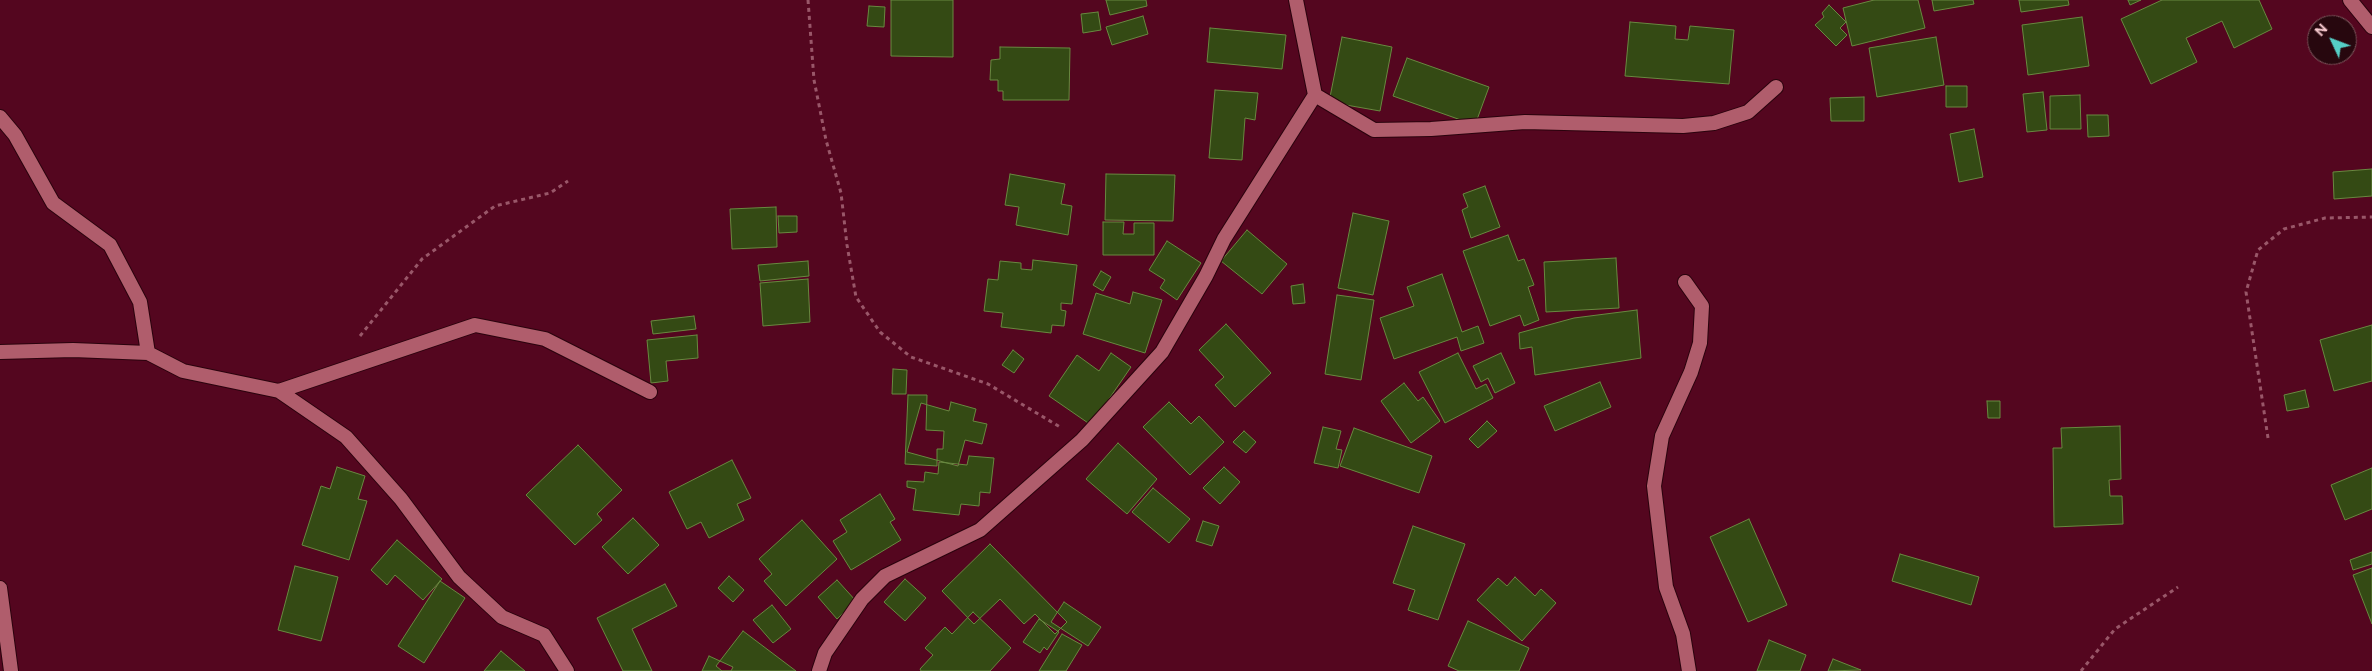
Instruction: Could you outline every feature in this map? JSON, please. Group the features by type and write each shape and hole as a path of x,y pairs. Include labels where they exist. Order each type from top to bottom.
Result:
{"street":[{"path":"819,671 826,653 862,599 885,576 980,530 1082,440 1162,352 1206,276 1224,239 1315,95 1296,0"},
{"path":"2350,0 2372,27"},
{"path":"1315,95 1374,130 1431,129 1525,122 1683,126 1714,123 1748,112 1776,87"},
{"path":"0,117 15,135 53,203 110,245 140,302 148,353"},
{"path":"1685,282 1702,306 1700,343 1691,372 1662,436 1654,486 1666,587 1683,634 1689,671"},
{"path":"279,391 475,325 545,338 650,392"},
{"path":"0,352 73,350 148,353 183,371 279,391 346,437 401,499 459,577 502,617 544,635 567,671"},
{"path":"0,588 11,671"}],"path":[{"path":"808,0 814,80 826,140 841,193 846,245 856,297 880,332 911,357 988,384 1082,440"},
{"path":"330,373 422,260 495,206 550,193 568,181"},
{"path":"2268,438 2246,292 2258,250 2284,229 2325,218 2372,216"},
{"path":"2080,671 2116,629 2178,587"}],"building":[{"path":"891,0 953,0 953,57 891,56"},
{"path":"1106,0 1146,0 1147,6 1110,15"},
{"path":"1874,0 1918,0 1925,28 1852,46 1843,8"},
{"path":"1932,0 1973,0 1974,4 1934,11"},
{"path":"2019,0 2068,0 2069,5 2021,12"},
{"path":"2128,0 2141,0 2130,5"},
{"path":"2162,0 2259,0 2272,29 2234,48 2222,21 2186,38 2197,62 2151,84 2121,19"},
{"path":"1829,5 1846,22 1840,28 1847,35 1836,46 1815,25 1824,17 1822,13"},
{"path":"869,6 885,7 884,27 867,26"},
{"path":"1098,12 1101,30 1083,33 1081,14"},
{"path":"1143,16 1148,34 1112,45 1106,27"},
{"path":"2082,17 2089,66 2028,75 2022,25"},
{"path":"1630,22 1676,26 1675,39 1688,40 1690,26 1734,30 1729,84 1625,76"},
{"path":"1210,28 1286,35 1282,69 1207,62"},
{"path":"1342,37 1392,47 1380,111 1329,102"},
{"path":"1936,37 1944,85 1877,97 1869,48"},
{"path":"1000,47 1070,48 1069,100 1003,100 1003,91 998,91 998,80 990,80 991,60 1000,59"},
{"path":"1407,58 1489,87 1475,125 1393,96"},
{"path":"1946,86 1967,86 1967,107 1946,107"},
{"path":"1215,90 1258,93 1255,120 1245,118 1242,160 1209,158"},
{"path":"2043,92 2047,130 2027,132 2023,94"},
{"path":"2080,95 2081,129 2050,129 2050,96"},
{"path":"1864,97 1864,121 1831,121 1830,98"},
{"path":"2087,115 2108,115 2109,136 2088,137"},
{"path":"1974,129 1983,177 1959,182 1950,134"},
{"path":"2372,169 2372,196 2334,199 2333,172"},
{"path":"1010,174 1065,184 1061,204 1072,206 1068,235 1016,225 1019,207 1005,205"},
{"path":"1106,174 1175,175 1173,221 1105,220"},
{"path":"1485,186 1500,227 1471,238 1462,210 1468,207 1463,194"},
{"path":"776,207 777,247 732,249 730,209"},
{"path":"1353,213 1389,221 1373,295 1338,288"},
{"path":"778,216 797,216 797,232 779,233"},
{"path":"1103,222 1124,222 1123,234 1134,234 1134,223 1154,223 1154,255 1103,255"},
{"path":"1247,230 1287,264 1262,294 1221,261"},
{"path":"1508,235 1518,261 1524,259 1534,285 1528,287 1539,320 1524,326 1520,315 1490,326 1463,251"},
{"path":"1167,241 1201,263 1177,300 1160,288 1165,280 1149,270"},
{"path":"1616,258 1619,308 1546,312 1544,262"},
{"path":"1033,260 1077,265 1072,304 1061,303 1061,310 1066,311 1064,326 1052,325 1051,333 1001,327 1003,313 984,311 988,279 998,280 1000,261 1021,263 1021,269 1032,270"},
{"path":"808,261 809,276 760,281 758,265"},
{"path":"1101,271 1111,277 1103,291 1093,285"},
{"path":"1442,274 1462,332 1478,326 1484,343 1461,351 1457,337 1394,359 1380,318 1414,306 1407,287"},
{"path":"808,279 810,322 763,326 760,283"},
{"path":"1303,284 1305,303 1293,304 1291,286"},
{"path":"1133,292 1162,300 1145,353 1083,334 1096,293 1130,304"},
{"path":"1337,295 1374,300 1361,380 1325,374"},
{"path":"1637,310 1641,358 1535,375 1532,347 1520,349 1519,333 1574,318"},
{"path":"694,316 696,329 653,334 651,321"},
{"path":"1226,324 1271,373 1235,407 1215,385 1224,377 1199,350"},
{"path":"2372,325 2372,381 2334,391 2320,340"},
{"path":"697,335 698,358 666,361 668,381 651,383 647,340"},
{"path":"1013,350 1024,359 1014,373 1002,365"},
{"path":"1111,353 1131,367 1091,425 1049,396 1077,355 1099,371"},
{"path":"1458,353 1476,389 1486,384 1493,398 1445,423 1419,372"},
{"path":"1501,353 1515,383 1495,393 1488,378 1481,382 1473,366"},
{"path":"893,369 907,370 906,394 892,394"},
{"path":"1600,382 1611,407 1555,431 1544,406"},
{"path":"1404,383 1418,401 1423,397 1440,421 1411,443 1381,401"},
{"path":"2305,390 2309,407 2287,411 2284,395"},
{"path":"908,395 927,395 926,430 944,431 943,449 937,449 937,466 905,464"},
{"path":"1987,401 2000,401 2000,418 1988,418"},
{"path":"951,402 976,409 973,421 987,424 982,444 965,440 958,466 907,452 921,403 949,411"},
{"path":"1169,402 1191,424 1199,416 1224,442 1190,475 1143,427"},
{"path":"1487,421 1497,431 1478,448 1469,439"},
{"path":"2120,426 2121,479 2109,480 2110,496 2122,496 2123,524 2054,527 2053,448 2062,448 2061,428"},
{"path":"1323,427 1341,431 1336,449 1342,450 1338,468 1314,463"},
{"path":"1354,428 1432,456 1419,493 1340,466"},
{"path":"1244,431 1256,442 1246,453 1233,442"},
{"path":"1118,443 1157,479 1127,514 1086,479"},
{"path":"578,445 622,490 597,514 602,520 575,545 526,495"},
{"path":"969,456 994,458 990,493 980,492 979,506 961,504 959,515 913,510 916,489 907,487 907,481 924,482 925,472 938,474 939,462 967,465"},
{"path":"732,460 751,498 737,504 744,520 709,538 701,522 687,529 669,492"},
{"path":"337,467 365,476 358,499 367,501 349,560 302,545 321,486 330,489"},
{"path":"1224,467 1240,482 1220,504 1203,488"},
{"path":"2372,468 2372,509 2345,520 2331,485"},
{"path":"1153,488 1190,519 1169,543 1132,512"},
{"path":"880,494 895,519 890,522 901,540 851,570 833,541 847,532 840,520"},
{"path":"633,518 659,545 628,574 602,547"},
{"path":"1749,519 1787,605 1748,622 1710,537"},
{"path":"802,520 837,559 786,606 764,581 772,574 759,559"},
{"path":"1203,521 1219,526 1212,546 1196,541"},
{"path":"1413,526 1465,544 1438,620 1408,610 1415,590 1393,583"},
{"path":"397,540 442,579 423,600 395,575 387,585 371,570"},
{"path":"990,544 1067,622 1055,634 1035,614 1024,624 1000,599 974,624 942,591"},
{"path":"2372,552 2372,564 2353,570 2350,560"},
{"path":"1900,554 1979,577 1971,605 1892,581"},
{"path":"295,566 338,577 321,641 278,630"},
{"path":"2372,568 2372,624 2353,575"},
{"path":"729,576 744,590 733,602 718,588"},
{"path":"1515,577 1535,596 1541,589 1556,603 1522,641 1477,600 1498,578 1507,586"},
{"path":"905,579 926,598 905,621 884,602"},
{"path":"837,580 856,601 837,619 818,597"},
{"path":"440,581 465,598 424,663 398,646"},
{"path":"665,584 677,606 632,629 652,671 623,671 597,618"},
{"path":"1064,602 1101,627 1088,646 1051,622"},
{"path":"772,605 791,629 773,643 753,620"},
{"path":"973,612 1011,648 990,671 921,671 920,669 933,655 925,648 945,627 952,634"},
{"path":"1039,619 1059,632 1047,650 1044,647 1040,653 1023,642"},
{"path":"1468,621 1529,648 1519,671 1459,671 1448,666"},
{"path":"743,631 796,671 722,671 716,666"},
{"path":"1062,634 1082,645 1066,671 1039,671"},
{"path":"1769,640 1806,655 1800,671 1757,671"},
{"path":"501,651 525,671 484,671"},
{"path":"709,656 733,667 731,671 702,671"},
{"path":"1833,659 1861,670 1828,671"}]}
